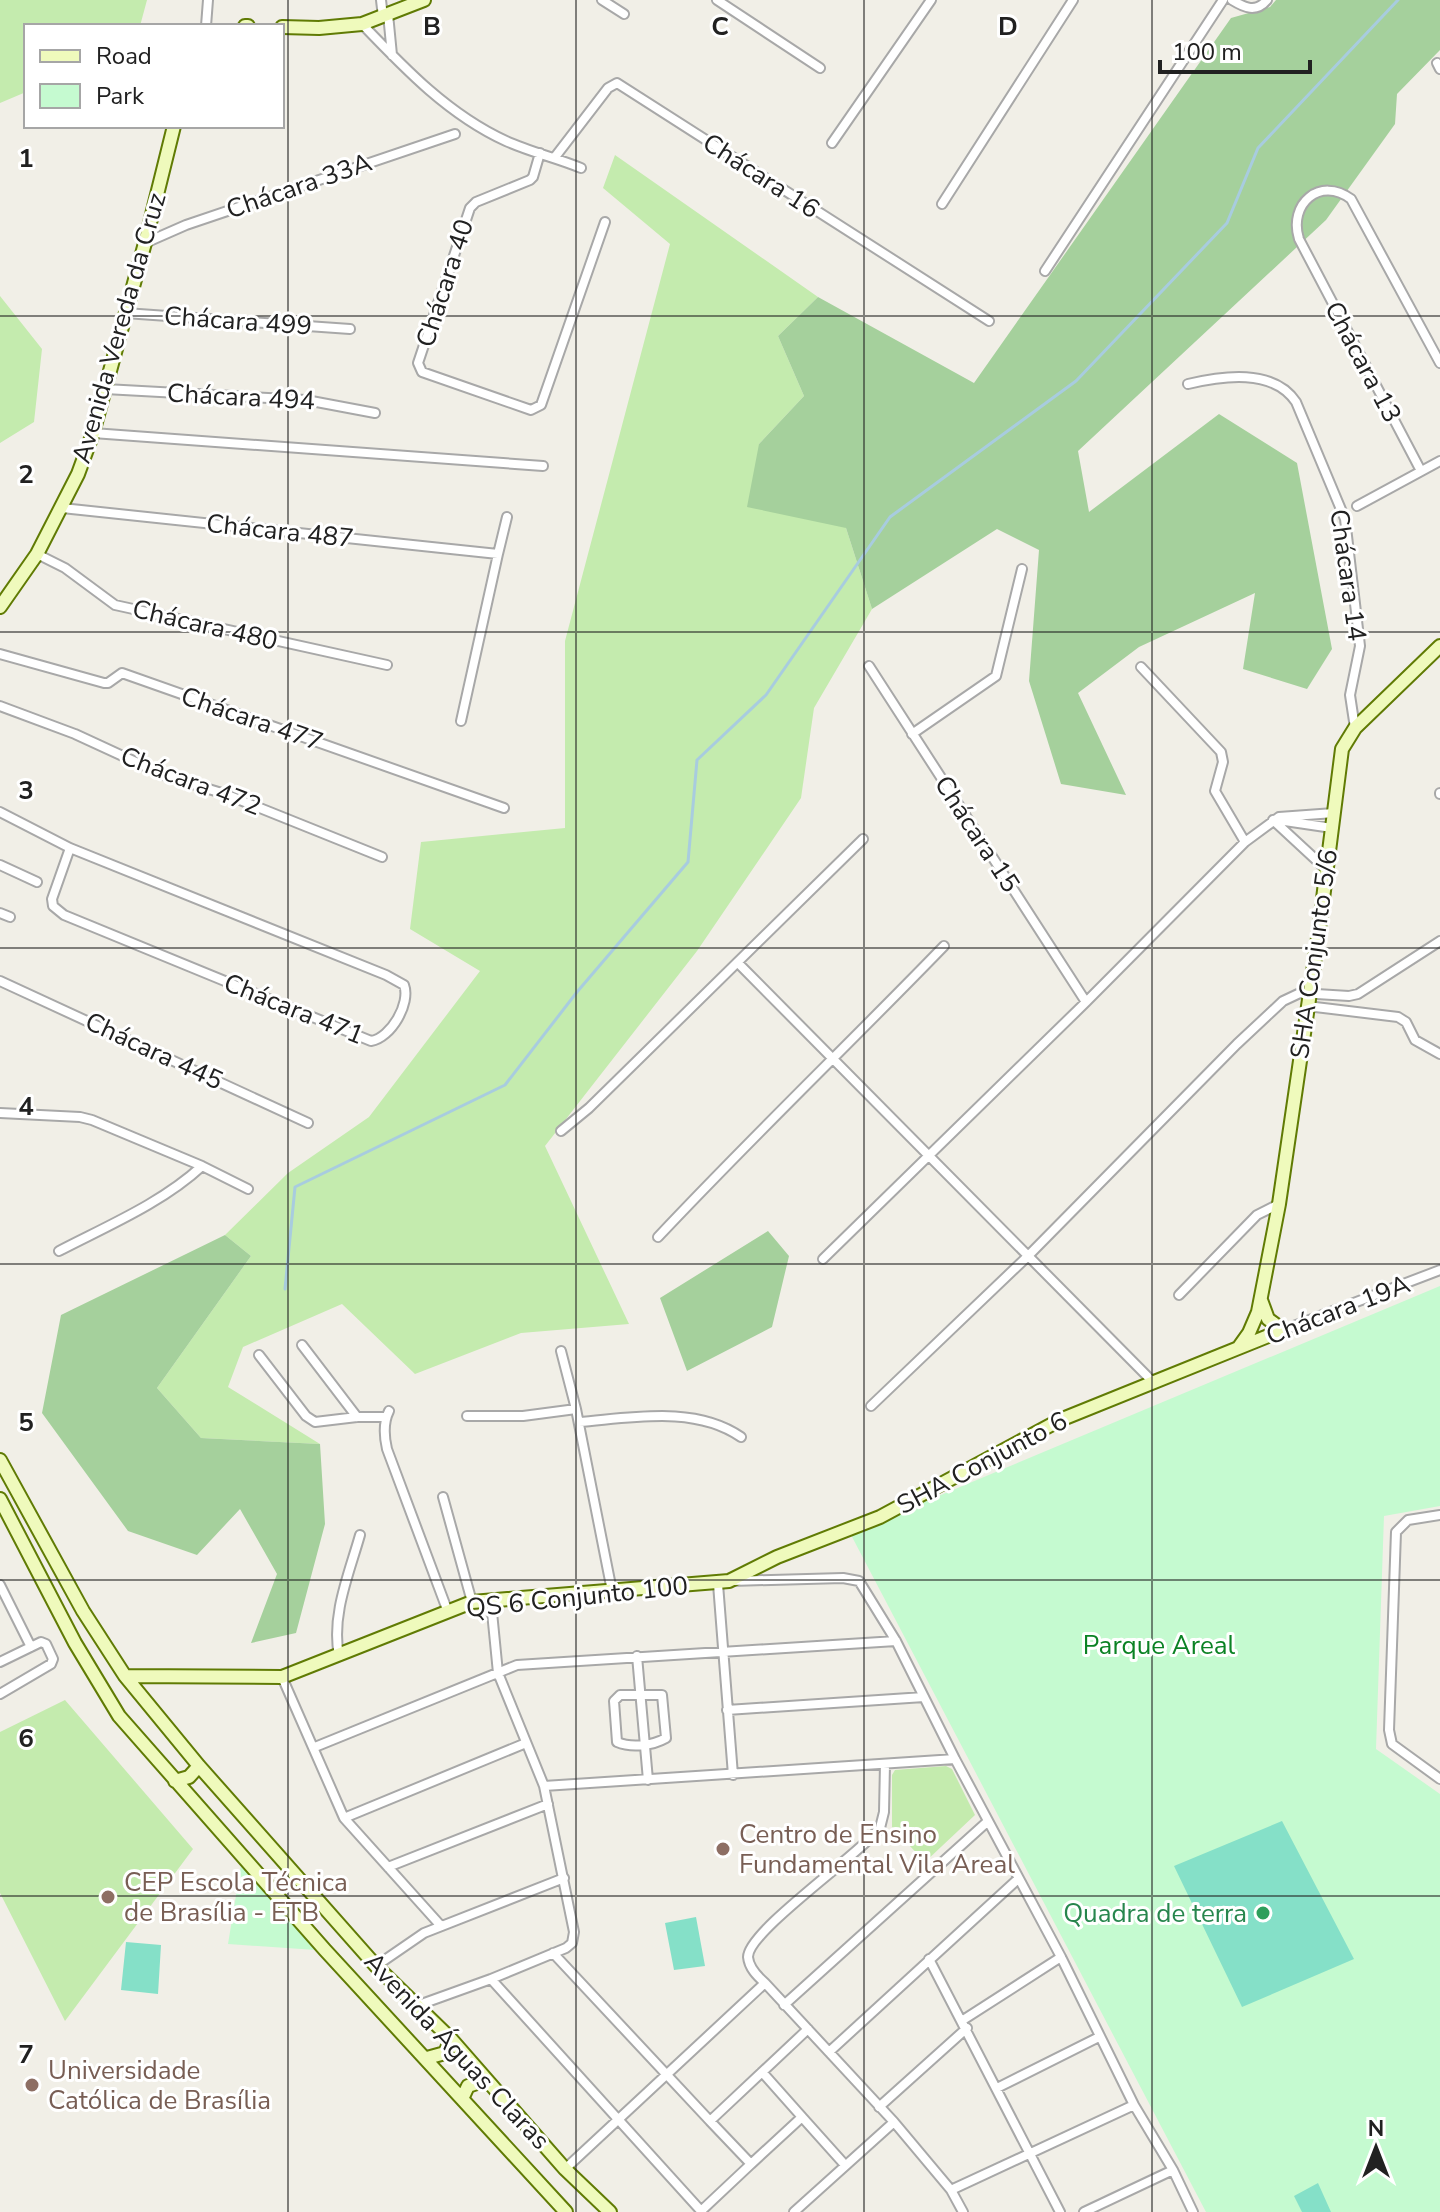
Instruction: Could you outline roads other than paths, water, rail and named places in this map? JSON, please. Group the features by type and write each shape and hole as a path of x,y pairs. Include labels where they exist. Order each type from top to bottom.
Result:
{"street":[{"path":"206,24 208,0"},
{"path":"381,0 392,56"},
{"path":"284,27 362,24 424,0"},
{"path":"602,0 624,14"},
{"path":"832,143 931,0"},
{"path":"942,204 1073,0"},
{"path":"1045,271 1223,0"},
{"path":"1232,0 1252,9 1260,7 1267,0"},
{"path":"721,1 820,68"},
{"path":"362,24 422,85 480,128 508,142 581,168"},
{"name":"Chácara 16","path":"555,157 608,88 617,83 989,321"},
{"name":"Avenida Vereda da Cruz","path":"0,607 37,554 62,508 93,433 174,128"},
{"name":"Chácara 33A","path":"145,243 186,225 455,134"},
{"name":"Chácara 40","path":"540,153 530,180 476,202 470,208 418,363 422,372 531,410 537,409 605,222"},
{"name":"Chácara 13","path":"1421,471 1305,253 1296,229 1298,212 1304,201 1316,193 1329,191 1340,192 1351,199 1440,363"},
{"name":"Chácara 499","path":"125,313 350,329"},
{"name":"Chácara 14","path":"1188,384 1213,378 1256,378 1286,391 1296,402 1345,519 1360,646 1350,695 1355,728"},
{"name":"Chácara 494","path":"105,389 325,401 375,413"},
{"path":"93,433 543,466"},
{"path":"1357,506 1440,461"},
{"name":"Chácara 487","path":"62,508 498,554"},
{"path":"461,721 507,517"},
{"name":"Chácara 480","path":"37,554 65,568 115,605 387,665"},
{"path":"912,734 996,676 1022,569"},
{"name":"SHA Conjunto 5/6","path":"1237,1349 1249,1333 1261,1300 1279,1204 1342,749 1355,728 1440,646"},
{"name":"Chácara 477","path":"0,654 104,683 122,673 504,808"},
{"name":"Chácara 15","path":"869,666 1086,1002"},
{"path":"1141,667 1221,752 1223,762 1215,791 1245,842"},
{"name":"Chácara 472","path":"0,706 75,734 166,776 225,794 382,857"},
{"name":"Chácara 471","path":"0,812 70,848 386,975 404,985 407,994 405,1002 389,1030 380,1039 371,1041 64,915 53,906 52,899 70,848"},
{"path":"823,1259 1245,842 1273,820 1334,813"},
{"path":"1273,820 1332,828"},
{"path":"1273,820 1327,870"},
{"path":"561,1131 589,1108 863,839"},
{"path":"0,865 37,882"},
{"path":"0,913 10,917"},
{"path":"1308,999 1358,994 1440,941"},
{"path":"658,1237 738,1152 944,946"},
{"path":"738,963 1154,1383"},
{"name":"Chácara 445","path":"0,981 308,1123"},
{"path":"871,1406 1028,1256 1267,1016 1294,995 1398,1017 1406,1022 1415,1040 1440,1054"},
{"path":"0,1113 92,1120 202,1166 248,1189"},
{"path":"59,1251 134,1213 202,1166"},
{"path":"1179,1295 1257,1215 1279,1204"},
{"name":"Chácara 19A","path":"1237,1349 1440,1270"},
{"path":"1261,1300 1268,1319 1283,1330"},
{"path":"302,1345 357,1417"},
{"name":"SHA Conjunto 6","path":"724,1583 789,1552 880,1517 1060,1420 1237,1349"},
{"path":"561,1351 579,1422 612,1591"},
{"path":"259,1355 301,1410 315,1422 388,1414 384,1436 387,1449 448,1612"},
{"path":"467,1416 523,1416 576,1409"},
{"path":"579,1422 681,1417 714,1422 741,1437"},
{"name":"Avenida Águas Claras","path":"0,1460 83,1611 125,1676 199,1766 376,1966 451,2039 565,2169 610,2212"},
{"path":"443,1497 472,1602"},
{"name":"Avenida Águas Claras","path":"0,1500 75,1643 119,1716 325,1950 566,2212"},
{"path":"1440,1515 1408,1520 1396,1532 1389,1730 1392,1744 1440,1779"},
{"path":"339,1656 340,1606 360,1535"},
{"path":"733,1775 724,1650 724,1583 855,1579 865,1588 896,1641 987,1822 1061,1957 1134,2105 1173,2170 1193,2212"},
{"name":"QS 6 Conjunto 100","path":"125,1676 282,1677 472,1602 724,1583"},
{"path":"0,1585 31,1647"},
{"path":"416,2006 570,1946 574,1937 544,1786 498,1673 491,1602"},
{"path":"75,1643 98,1633"},
{"path":"315,1747 517,1665 896,1641"},
{"path":"0,1662 41,1642 45,1643 53,1657 52,1662 0,1694"},
{"path":"637,1656 648,1780"},
{"path":"137,1690 149,1677"},
{"path":"282,1677 344,1818 441,1926"},
{"path":"659,1694 664,1702 666,1738 644,1745 621,1745 616,1737 615,1698 639,1695 659,1694"},
{"path":"727,1710 924,1697"},
{"path":"344,1818 526,1743"},
{"path":"544,1786 955,1759"},
{"path":"885,1764 884,1812 880,1828 779,1917 750,1948 749,1961 784,2005 894,2122 951,2190 963,2212"},
{"path":"175,1781 189,1777 199,1766"},
{"path":"388,1867 548,1804"},
{"path":"784,2005 987,1822"},
{"path":"376,1966 424,1933 564,1878"},
{"path":"829,2052 1018,1879"},
{"path":"553,1953 751,2164"},
{"path":"879,2107 965,2024 1061,1957"},
{"path":"929,1959 1060,2212"},
{"path":"491,1979 701,2212 802,2117"},
{"path":"565,2169 765,1983"},
{"path":"710,2121 808,2029"},
{"path":"997,2088 1099,2037"},
{"path":"427,2058 445,2053 451,2039"},
{"path":"762,2072 845,2165"},
{"path":"462,2099 468,2086 486,2080"},
{"path":"951,2190 1134,2105"},
{"path":"794,2212 894,2122"},
{"path":"1084,2212 1173,2170"}],"waterway":[{"path":"285,1289 295,1187 505,1085 577,992 688,862 697,760 766,695 890,517 1076,381 1227,223 1258,148 1398,0"}],"place":[{"name":"Centro de Ensino Fundamental Vila Areal","path":"723,1849"},
{"name":"CEP Escola Técnica de Brasília - ETB","path":"108,1897"},
{"name":"Quadra de terra","path":"1263,1913"},
{"name":"Universidade Católica de Brasília","path":"32,2085"}],"park label":[{"name":"Parque Areal","path":"1159,1645"}]}
